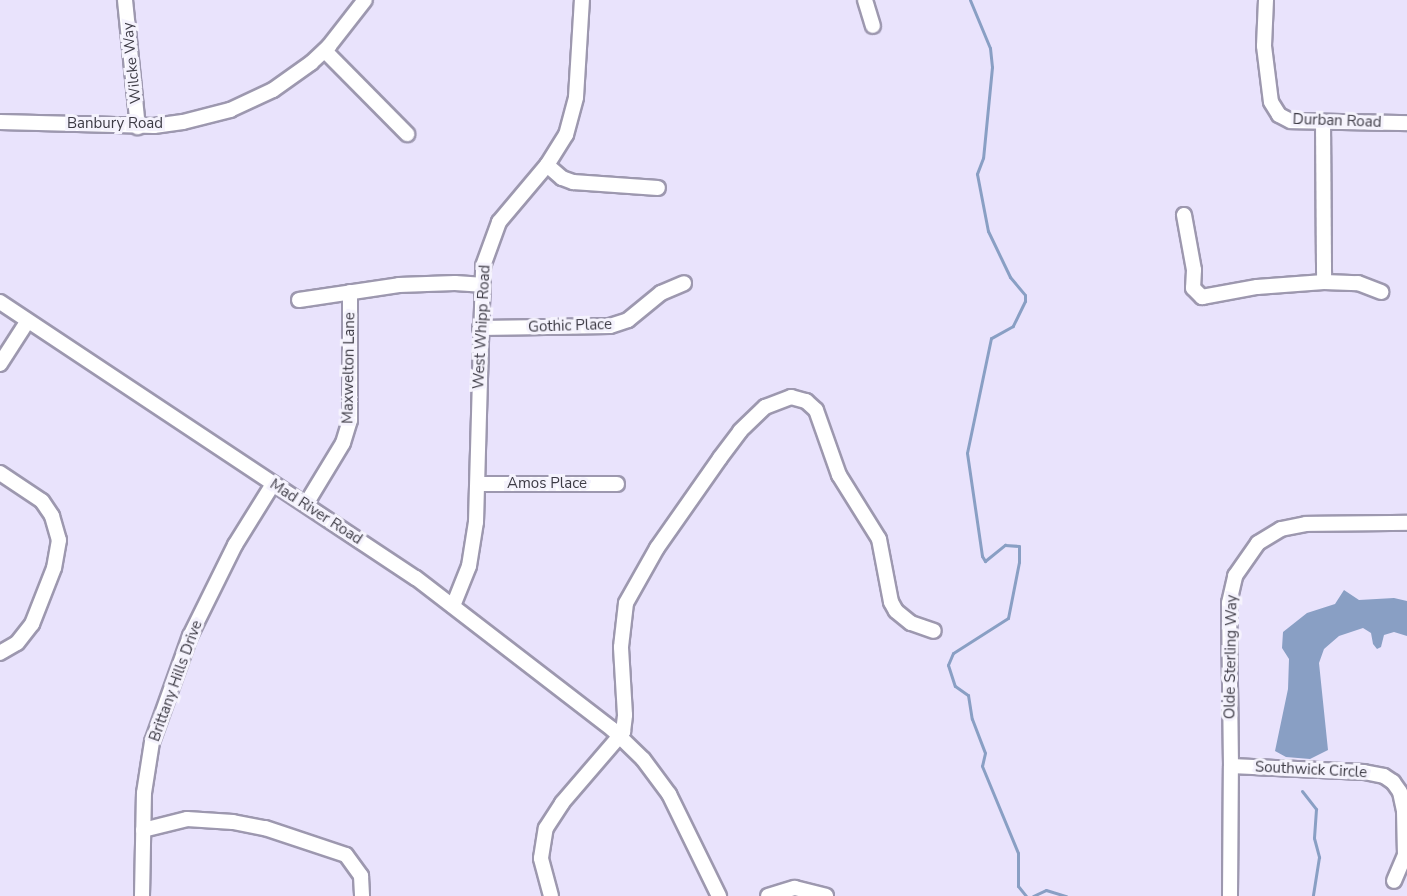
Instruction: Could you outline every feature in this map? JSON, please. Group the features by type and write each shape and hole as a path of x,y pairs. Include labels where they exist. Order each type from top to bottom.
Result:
{"street":[{"name":"Wilcke Way","path":"125,0 138,126"},
{"name":"Banbury Road","path":"0,122 138,126 183,122 230,110 273,90 325,51 365,0"},
{"name":"West Whipp Road","path":"453,606 469,566 478,484 481,285 487,250 499,222 558,150 571,122 580,58 582,0"},
{"path":"865,0 873,26"},
{"name":"Durban Road","path":"1266,0 1264,46 1274,110 1291,121 1407,123"},
{"path":"325,51 407,134"},
{"path":"1323,123 1324,282"},
{"path":"547,165 562,178 573,182 658,188"},
{"path":"1184,215 1194,270 1193,288 1202,297 1257,287 1324,282 1358,283 1381,292"},
{"name":"Gothic Place","path":"480,328 610,326 628,320 661,293 684,283"},
{"path":"299,300 399,285 481,285"},
{"name":"Maxwelton Lane","path":"306,504 343,444 350,420 350,292"},
{"name":"Mad River Road","path":"0,302 27,322 306,504 453,606 620,737 643,759 669,794 719,896"},
{"path":"0,364 27,322"},
{"path":"551,896 541,858 546,828 562,803 620,737 625,715 620,669 622,623 626,603 633,587 657,548 740,431 765,407 782,399 799,398 811,404 816,410 839,475 879,539 891,602 903,618 934,631"},
{"path":"0,473 42,501 52,516 59,540 54,568 28,630 17,643 0,653"},
{"name":"Brittany Hills Drive","path":"142,896 145,779 152,742 190,636 218,578 273,484"},
{"name":"Amos Place","path":"478,484 617,484"},
{"name":"Olde Sterling Way","path":"1230,896 1232,766 1229,603 1235,576 1245,559 1270,535 1293,526 1407,523"},
{"name":"Southwick Circle","path":"1232,766 1364,772 1384,776 1393,782 1400,792 1404,811 1405,855 1394,881"},
{"path":"143,830 187,819 233,822 275,831 346,855 361,876 362,896"},
{"path":"768,896 795,888 825,896"}],"water":[{"path":"1344,590 1359,600 1394,598 1407,601 1407,636 1394,632 1384,635 1381,647 1377,649 1373,644 1371,633 1363,628 1339,636 1324,649 1319,663 1328,750 1310,759 1286,757 1275,751 1288,689 1289,659 1282,648 1283,632 1307,613 1335,604"}],"waterway":[{"path":"970,0 990,48 992,67 983,158 977,174 988,231 1010,277 1025,295 1025,301 1013,326 991,338 967,453 982,556 985,561 1005,545 1019,546 1019,562 1008,618 953,653 948,665 955,686 968,695 972,719 985,753 982,766 1018,853 1018,886 1026,896"},
{"path":"1302,791 1316,809 1314,838 1319,857 1313,896"},
{"path":"1033,896 1046,890 1066,896"}]}
